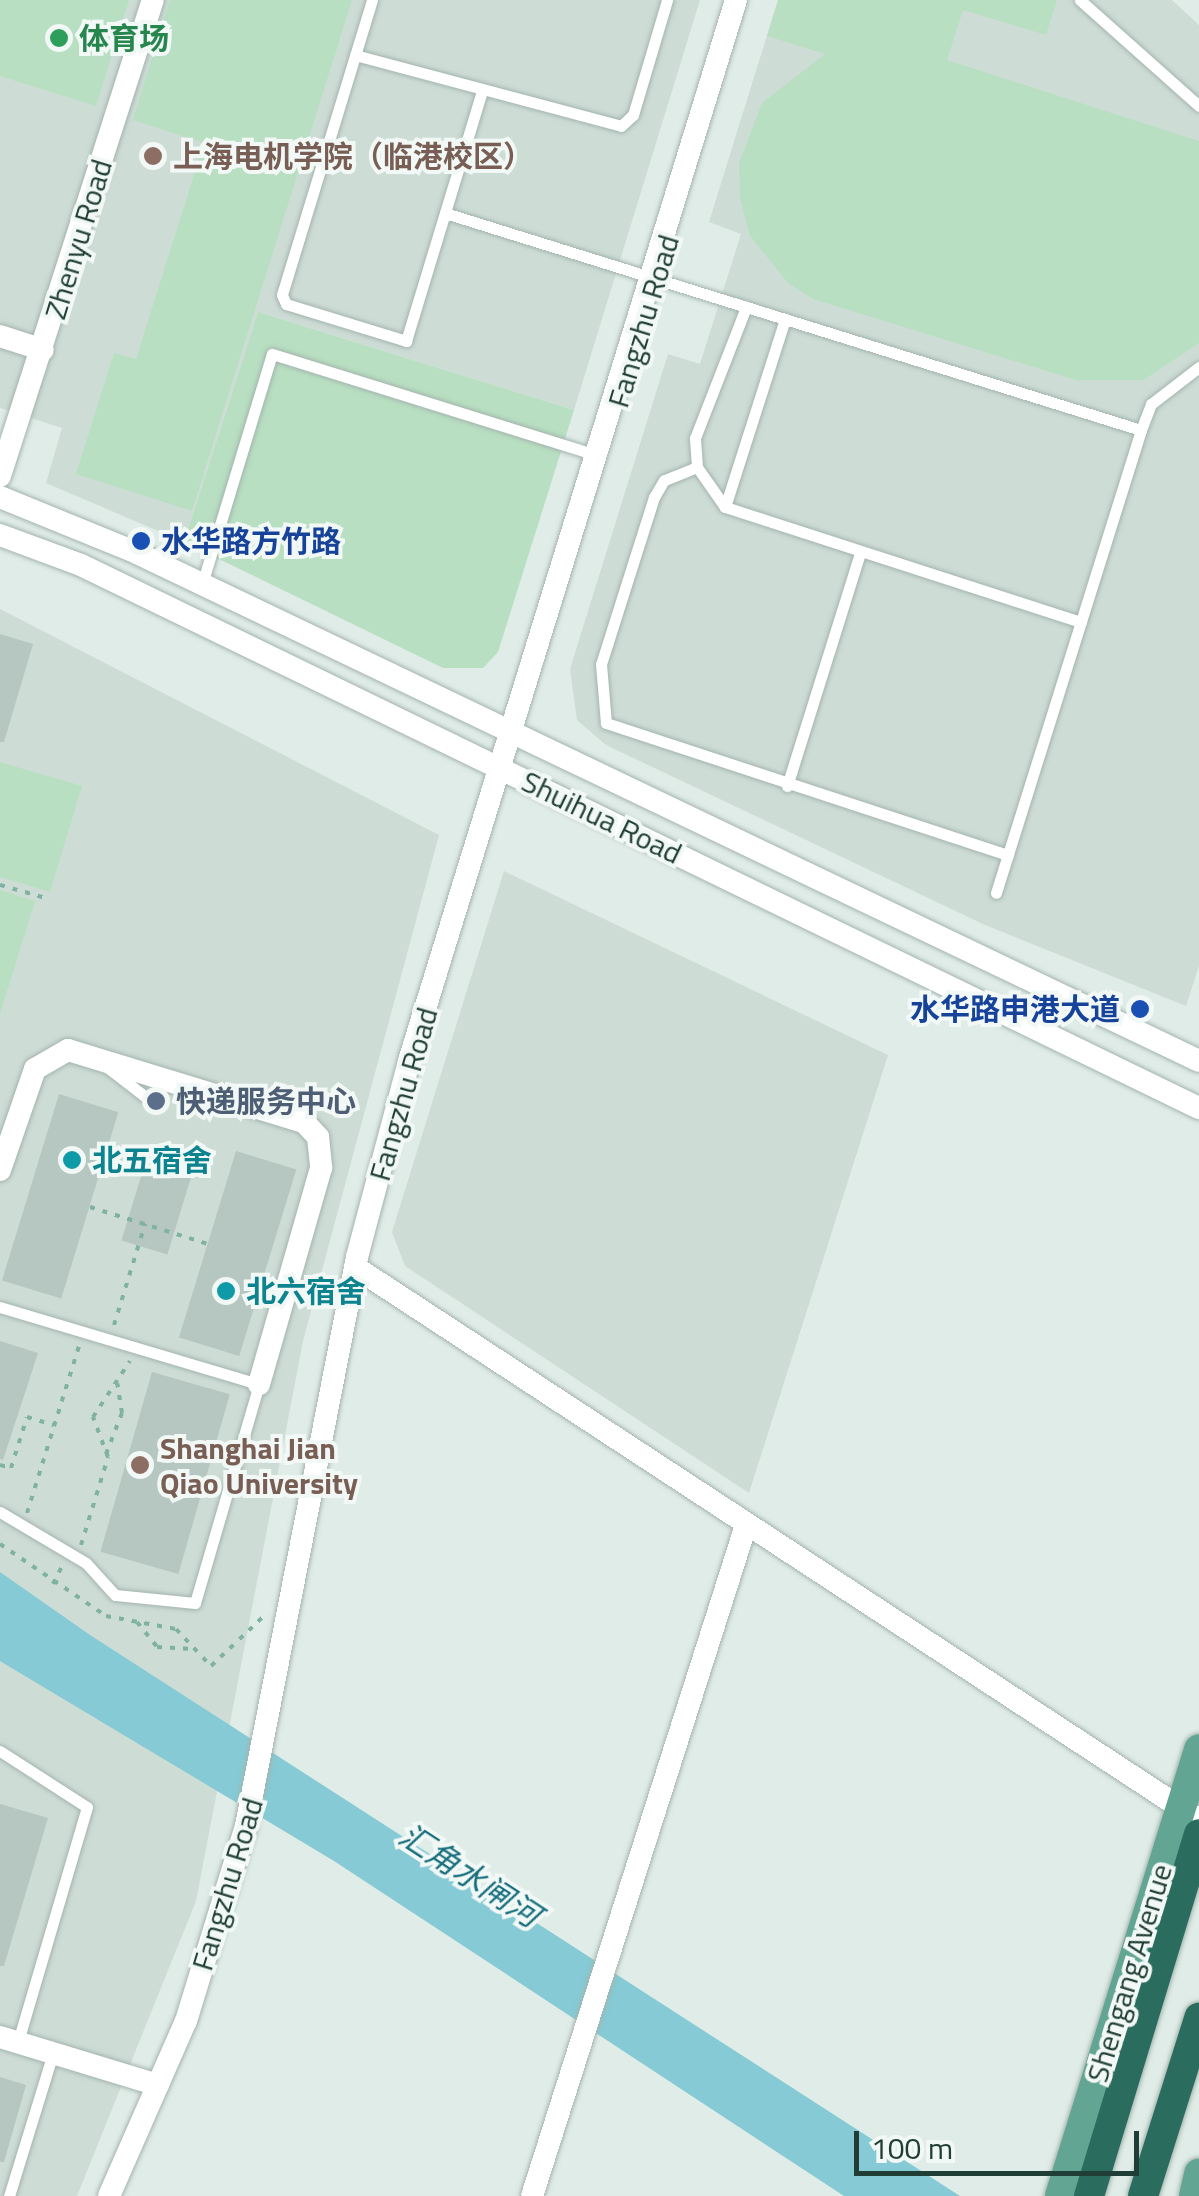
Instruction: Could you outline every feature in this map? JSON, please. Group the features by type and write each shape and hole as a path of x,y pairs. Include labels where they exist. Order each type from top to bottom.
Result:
{"highway":[{"path":"1089,2196 1199,1834"},
{"path":"1144,2196 1199,2018"}],"main road":[{"name":"Shengang Avenue","path":"1060,2196 1190,1813 1199,1750"},
{"path":"1194,2196 1199,2174"}],"street":[{"name":"Zhenyu Road","path":"0,476 44,350 152,0"},
{"name":"Fangzhu Road","path":"109,2196 158,2085 246,1826 272,1726 356,1267 409,1062 518,733 736,0"},
{"path":"0,336 44,350"},
{"name":"Shuihua Road","path":"0,497 202,584 1199,1061"},
{"name":"Shuihua Road","path":"0,535 81,565 1199,1108"},
{"path":"0,1170 35,1070 68,1050 304,1122 318,1137 321,1168 259,1384"},
{"path":"356,1267 1190,1813"},
{"path":"532,2196 746,1525"},
{"path":"9,2040 158,2085"}],"lane":[{"path":"372,0 286,304 406,340 481,94"},
{"path":"355,55 481,94 621,126 633,116 667,0"},
{"path":"1080,0 1199,106"},
{"path":"445,213 1141,430"},
{"path":"746,307 704,399 697,467 726,507 860,554 1081,622"},
{"path":"726,507 784,319"},
{"path":"202,584 272,354 602,457"},
{"path":"996,893 1151,404 1199,366"},
{"path":"697,467 664,480 654,498 601,664 599,710 619,733 1008,855"},
{"path":"787,786 860,554"},
{"path":"100,1060 147,1098"},
{"path":"0,1306 259,1384 195,1603 115,1595 77,1558 0,1512"},
{"path":"0,1751 87,1807 9,2040"},
{"path":"10,2196 53,2053"}],"path":[{"path":"0,885 49,899"},
{"path":"90,1207 208,1244"},
{"path":"110,1339 145,1224"},
{"path":"23,1526 83,1332"},
{"path":"106,1455 93,1417 117,1383 135,1347"},
{"path":"77,1558 122,1413 117,1383"},
{"path":"18,1414 54,1425"},
{"path":"0,1465 11,1468 27,1417"},
{"path":"53,1584 62,1567"},
{"path":"136,1621 157,1647 193,1648"}],"shaded area":[{"path":"0,0 700,0 574,410 258,312 184,542 46,483 62,428 0,408"},
{"path":"778,0 1172,0 1199,25 1199,966 1186,1006 985,925 606,745 577,720 570,669 668,354 700,364 741,234 709,222"},
{"name":"Shanghai Jian Qiao University","path":"0,609 439,835 303,1341 196,1901 77,2196 0,2196"},
{"path":"504,871 888,1055 749,1493 405,1266 392,1232"}],"green space":[{"name":"体育场","path":"0,0 129,0 96,106 0,76"},
{"path":"170,0 352,0 192,511 76,474 114,353 136,359 204,143 133,120"},
{"path":"778,0 1057,0 1046,35 963,10 947,60 1199,141 1199,343 1144,380 1076,380 813,299 788,283 750,236 740,198 739,163 762,103 825,54 767,36"},
{"path":"258,312 574,410 498,652 483,668 443,668 184,542"},
{"path":"0,762 82,786 50,892 0,877"},
{"path":"0,890 35,901 0,1014"}],"water":[{"path":"0,1572 90,1635 960,2196 844,2196 334,1861 0,1661"}],"building":[{"path":"0,634 33,644 4,742 0,742"},
{"name":"北五宿舍","path":"59,1094 118,1112 61,1299 2,1280"},
{"path":"151,1144 197,1158 167,1255 121,1241"},
{"name":"北六宿舍","path":"236,1151 296,1169 239,1356 179,1337"},
{"path":"0,1341 38,1353 3,1460 0,1459"},
{"path":"152,1372 230,1394 178,1574 100,1552"},
{"path":"0,1804 48,1818 4,1966 0,1966"},
{"path":"0,2077 26,2085 4,2162 0,2162"}],"place":[{"name":"体育场","path":"59,38"},
{"name":"上海电机学院（临港校区）","path":"153,156"},
{"name":"水华路方竹路","path":"141,541"},
{"name":"水华路申港大道","path":"1140,1009"},
{"name":"快递服务中心","path":"156,1101"},
{"name":"北五宿舍","path":"72,1160"},
{"name":"北六宿舍","path":"226,1291"},
{"name":"Shanghai Jian Qiao University","path":"140,1465"}],"water label":[{"name":"汇角水闸河","path":"470,1875"}]}
